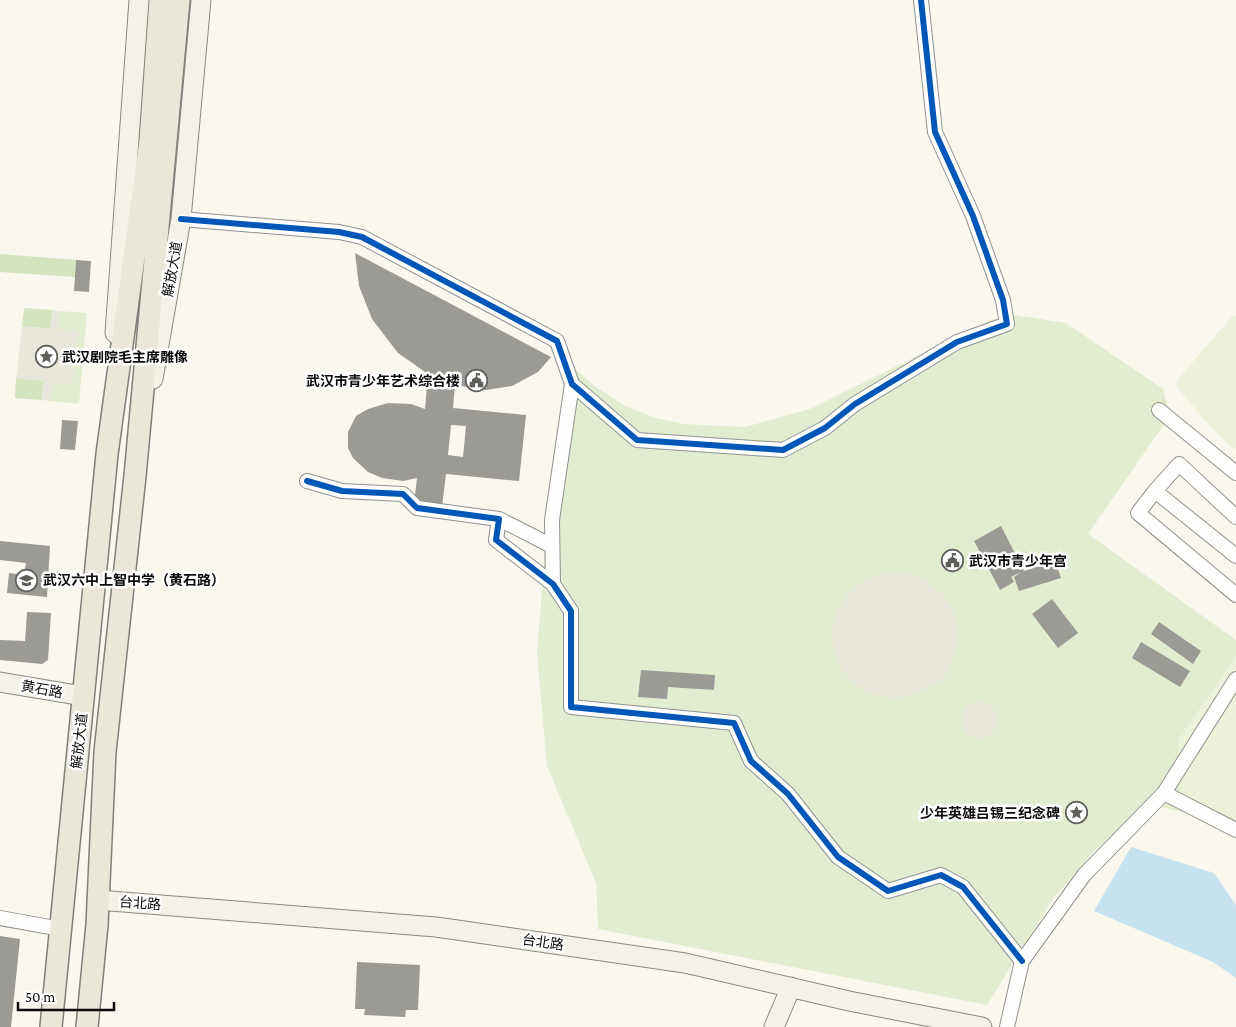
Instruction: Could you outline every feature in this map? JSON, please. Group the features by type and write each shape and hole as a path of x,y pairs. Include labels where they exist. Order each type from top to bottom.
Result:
{"main road":[{"name":"解放大道","path":"51,1027 107,454 140,0"},
{"name":"解放大道","path":"107,454 150,141 160,0"},
{"name":"解放大道","path":"87,1027 98,900 105,752 135,476 179,0"},
{"name":"解放大道","path":"135,476 181,219 201,0"},
{"name":"黄石路","path":"0,682 83,696"},
{"name":"台北路","path":"98,900 436,927 685,963 982,1027"},
{"path":"774,1027 791,987"}],"street":[{"path":"572,384 638,440 783,450 825,428 855,404 957,342 1007,324 1003,300 973,216 935,132 920,0"},
{"path":"181,219 339,232 375,243 557,340 572,384 552,520 553,584"},
{"path":"1159,410 1236,473"},
{"path":"1236,517 1179,464 1138,513 1236,595"},
{"path":"307,481 342,491 403,494 417,508 499,519 552,546"},
{"path":"1155,491 1236,556"},
{"path":"499,519 496,540 553,584 571,611 571,707 734,723 750,761 788,794 838,857 888,891 941,875 963,887 1022,962"},
{"path":"1007,1027 1022,962 1084,875 1164,793 1236,679"},
{"path":"1164,793 1236,830"},
{"path":"0,918 61,930"}],"green space":[{"path":"0,254 76,260 75,277 0,272"},
{"path":"24,308 53,310 50,329 22,326"},
{"path":"59,311 87,313 79,404 50,401 52,382 72,384 78,332 57,329"},
{"path":"1015,315 1066,323 1163,389 1170,416 1088,534 1236,640 1236,656 1179,740 1182,812 1161,807 1142,813 1095,850 1053,899 987,1005 598,929 596,883 547,766 537,653 547,526 569,363 596,387 625,406 656,418 684,424 745,427 810,409 990,320"},
{"path":"1233,315 1236,317 1236,450 1218,435 1174,384"},
{"path":"16,378 44,381 42,400 15,398"},
{"path":"1236,656 1236,839 1182,812 1179,740"}],"shaded area":[{"path":"53,310 59,311 57,329 78,331 72,385 52,383 50,401 42,400 44,381 16,378 22,326 50,329"},
{"path":"884,573 906,573 926,581 943,595 954,613 958,635 954,656 943,680 911,696 891,698 872,694 855,684 842,670 834,652 832,632 836,613 847,595 864,581"},
{"path":"979,702 986,703 992,707 996,713 996,727 992,733 986,737 979,738 972,737 966,733 962,727 961,720 962,713 966,707 972,703"}],"water":[{"path":"1131,847 1214,873 1236,905 1236,978 1213,962 1094,911"}],"building":[{"name":"武汉市青少年艺术综合楼","path":"355,253 551,357 538,372 512,386 486,390 455,385 453,408 526,415 519,481 446,474 442,507 414,504 417,478 403,481 382,478 368,472 353,458 348,448 348,432 356,416 368,409 388,403 411,404 425,409 428,374 398,353 372,319 359,286","holes":["451,425 466,426 463,457 448,455"]},
{"path":"76,260 91,261 89,292 74,291"},
{"path":"62,420 78,421 75,450 60,449"},
{"path":"1001,526 1024,571 1055,561 1061,578 1019,591 1014,577 1021,572 1011,577 1014,582 1000,590 974,541"},
{"path":"0,541 50,546 47,597 7,593 9,573 24,575 26,563 0,560"},
{"path":"1052,599 1078,633 1058,648 1032,614"},
{"path":"27,612 51,613 48,660 42,664 0,660 0,640 25,641"},
{"path":"1159,622 1201,651 1193,664 1151,634"},
{"path":"1141,642 1190,671 1180,687 1132,658"},
{"path":"641,670 715,675 714,690 668,687 667,699 638,697"},
{"path":"0,936 20,939 11,1027 0,1027"},
{"path":"357,962 420,965 418,1010 406,1010 405,1017 364,1015 365,1009 355,1009"}],"cycle path":[{"path":"181,219 339,232 362,237 557,341 572,384 637,440 783,450 825,428 855,404 957,342 1007,324 1003,300 973,216 935,132 921,0"},
{"path":"307,481 342,491 403,494 417,508 499,519 496,540 553,584 571,611 571,707 734,723 751,761 788,794 838,857 888,891 941,875 963,887 1022,961"}],"place":[{"name":"武汉剧院毛主席雕像","path":"46,357"},
{"name":"武汉市青少年艺术综合楼","path":"476,381"},
{"name":"武汉市青少年宫","path":"953,561"},
{"name":"武汉六中上智中学（黄石路）","path":"27,580"},
{"name":"少年英雄吕锡三纪念碑","path":"1076,813"}]}
